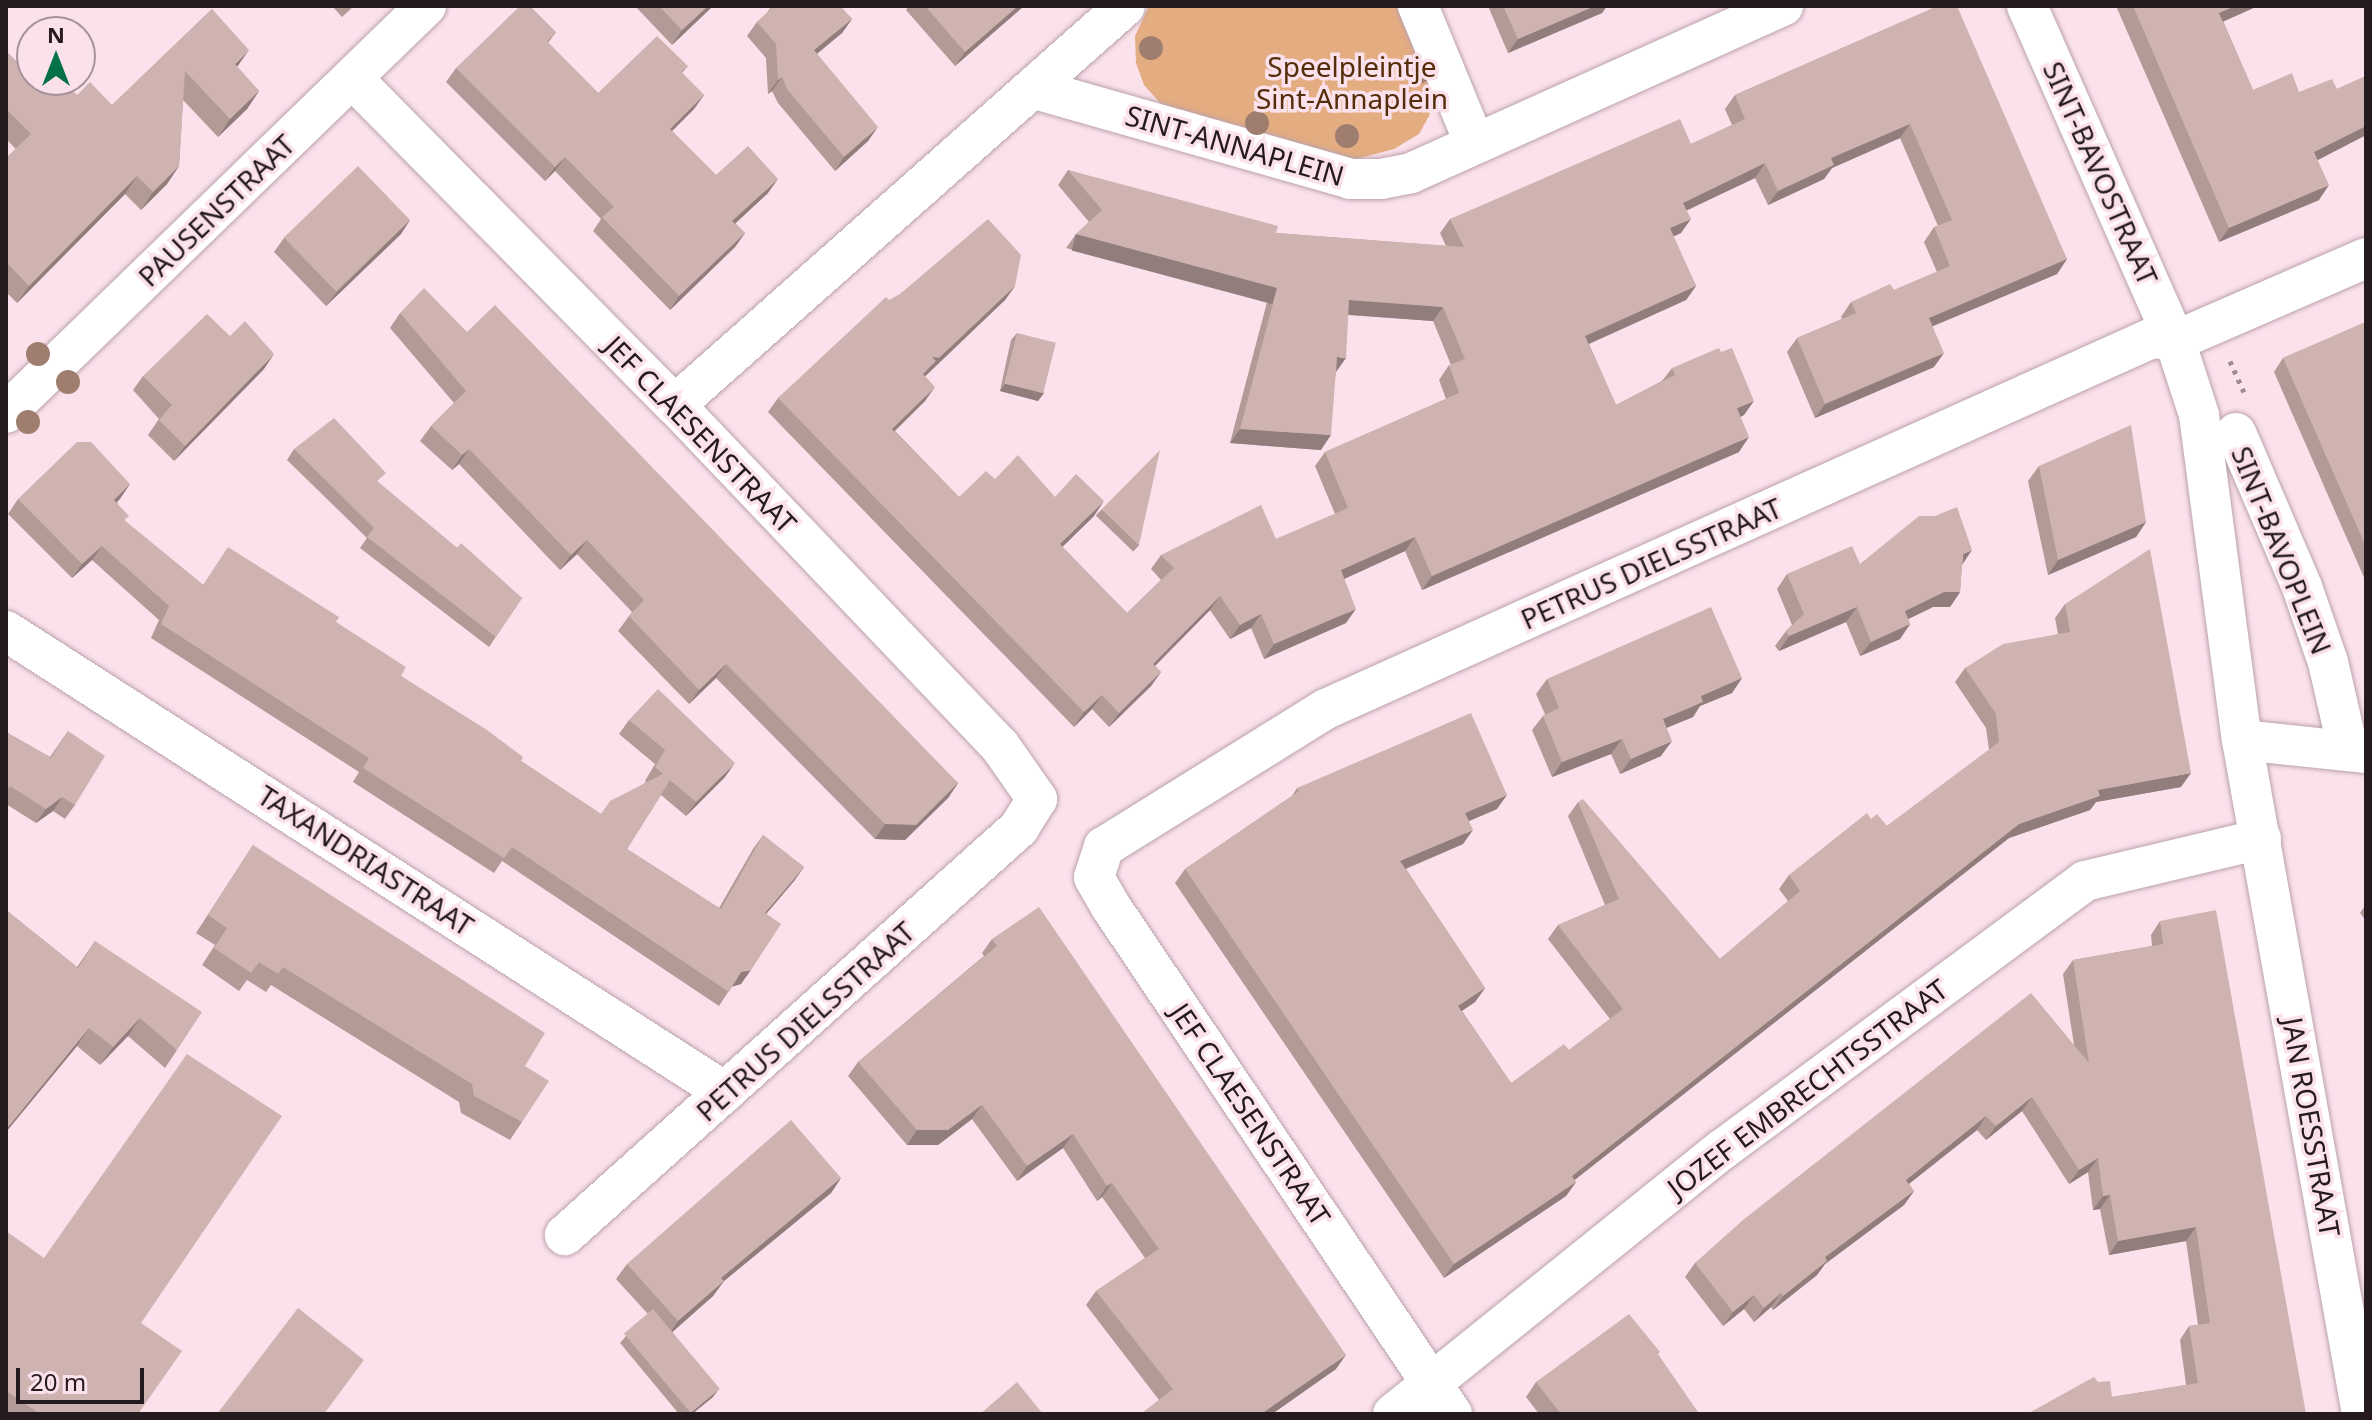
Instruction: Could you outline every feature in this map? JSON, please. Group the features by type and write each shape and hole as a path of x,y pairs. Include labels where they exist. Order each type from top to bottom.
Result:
{"street":[{"name":"PAUSENSTRAAT","path":"6,413 426,6"},
{"path":"675,405 1125,6"},
{"path":"1418,6 1475,144"},
{"name":"SINT-ANNAPLEIN","path":"1035,89 1350,179 1381,179 1411,173 1783,6"},
{"name":"SINT-BAVOSTRAAT","path":"2027,6 2175,341"},
{"name":"JEF CLAESENSTRAAT","path":"353,79 675,405 1000,746 1037,799"},
{"name":"PETRUS DIELSSTRAAT","path":"1142,822 1326,709 2152,338 2175,341 2366,258"},
{"name":"SINT-BAVOPLEIN","path":"2175,341 2199,415 2242,740 2261,839"},
{"name":"SINT-BAVOPLEIN","path":"2236,433 2302,587 2357,751 2242,740"},
{"name":"TAXANDRIASTRAAT","path":"6,631 725,1092"},
{"name":"PETRUS DIELSSTRAAT","path":"565,1235 1019,828 1037,799"},
{"name":"JEF CLAESENSTRAAT","path":"1142,822 1104,847 1094,877 1442,1399"},
{"name":"JOZEF EMBRECHTSSTRAAT","path":"1393,1414 1442,1399 1723,1149 2085,881 2261,839"},
{"name":"JAN ROESSTRAAT","path":"2261,839 2362,1414"}],"green space":[{"name":"Speelpleintje Sint-Annaplein","path":"1149,6 1403,6 1436,92 1429,116 1419,134 1394,149 1353,160 1168,112 1144,85 1136,63 1135,36"}],"building":[{"path":"520,6 530,6 556,32 547,41 598,93 657,36 688,66 681,72 704,95 670,129 716,175 748,146 778,179 732,221 745,233 679,296 602,217 614,207 565,157 555,167 456,68"},
{"path":"659,6 708,6 682,30"},
{"path":"774,6 840,6 852,19 814,50 878,127 844,157 787,89 782,77 778,80 776,44 757,22"},
{"path":"925,6 1018,6 965,52"},
{"path":"1503,6 1595,6 1518,39"},
{"path":"1938,6 1957,6 2067,259 1929,318 1944,353 1825,404 1797,338 1856,313 1851,302 1890,284 1894,290 1950,266 1934,227 1952,220 1910,124 1831,158 1834,165 1778,191 1765,163 1683,203 1691,219 1670,228 1696,286 1585,336 1616,405 1675,375 1672,368 1719,348 1721,352 1732,348 1754,401 1737,408 1749,437 1432,576 1415,537 1341,570 1356,609 1274,644 1261,614 1240,625 1220,596 1153,664 1161,672 1119,713 1102,695 1084,712 778,398 886,297 889,300 900,294 988,219 1021,255 1015,286 939,358 932,357 936,361 923,374 935,387 892,429 959,497 986,471 995,479 1018,455 1055,497 1076,474 1104,501 1060,544 1127,613 1174,568 1161,555 1261,505 1276,539 1348,508 1325,452 1459,393 1449,365 1465,359 1443,307 1349,300 1346,358 1337,357 1331,435 1240,429 1277,288 1076,234 1102,210 1068,170 1278,226 1276,233 1464,247 1450,219 1680,119 1691,144 1745,119 1735,95"},
{"path":"2133,6 2235,6 2219,13 2253,90 2292,73 2299,92 2332,79 2337,89 2366,76 2366,126 2314,152 2329,185 2229,228"},
{"path":"212,9 249,50 235,64 259,91 230,119 185,71 179,166 153,192 137,176 29,286 6,262 6,158 31,134 6,109 6,51 16,61 16,96 96,96 96,88 112,105"},
{"path":"358,166 410,220 336,292 284,238"},
{"path":"424,288 467,332 495,305 958,783 916,825 885,824 726,664 699,690 629,616 644,600 587,540 571,555 469,449 462,455 431,426 466,391 400,313"},
{"path":"207,314 230,336 245,321 274,354 185,446 159,420 172,405 143,376"},
{"path":"2366,322 2366,547 2283,358"},
{"path":"1017,333 1056,343 1043,393 1004,383"},
{"path":"334,418 386,473 377,481 457,548 461,543 522,598 496,637 367,537 374,528 294,449"},
{"path":"2131,425 2146,522 2058,560 2039,466"},
{"path":"77,442 91,442 130,484 114,500 129,516 124,520 203,585 228,547 339,617 336,622 406,667 401,676 487,730 523,757 521,761 601,814 610,801 663,774 655,767 665,750 629,720 658,689 735,763 696,802 670,780 627,849 721,909 763,835 804,867 765,913 781,924 751,970 741,972 729,992 512,847 504,858 363,768 369,758 161,624 169,606 102,546 82,564 18,499"},
{"path":"1160,450 1139,545 1102,509"},
{"path":"1957,507 1972,550 1963,554 1960,592 1944,592 1905,611 1910,624 1871,642 1857,607 1789,636 1786,631 1804,614 1787,574 1852,546 1860,564 1919,516 1935,516"},
{"path":"2150,549 2191,773 2098,790 2100,796 2019,824 1572,1176 1576,1182 1454,1264 1185,869 1299,791 1297,788 1471,713 1507,795 1465,813 1473,830 1400,861 1485,988 1458,1006 1511,1083 1564,1044 1569,1050 1623,1009 1558,925 1619,899 1578,802 1583,799 1720,959 1800,891 1789,875 1867,813 1871,819 1877,814 1887,826 1999,742 1996,714 1965,668 2003,644 2070,632 2065,604"},
{"path":"1711,607 1742,678 1701,696 1703,702 1663,719 1672,741 1631,759 1622,739 1562,762 1543,716 1559,708 1547,679"},
{"path":"68,731 105,756 75,805 62,797 46,809 10,786 6,792 6,732 51,758"},
{"path":"253,845 545,1033 525,1066 549,1081 522,1122 474,1096 472,1084 283,967 278,974 259,962 251,973 214,948 227,928 208,915"},
{"path":"1039,907 1346,1355 1261,1414 1141,1414 1173,1389 1096,1291 1159,1249 1112,1183 1107,1186 1073,1134 1027,1166 982,1105 948,1130 917,1130 858,1062 997,946 992,939"},
{"path":"6,910 78,968 95,941 202,1012 177,1050 140,1018 113,1047 89,1028 9,1126 6,1123"},
{"path":"2216,910 2306,1414 2027,1414 2094,1377 2098,1382 2110,1381 2112,1397 2198,1383 2189,1326 2210,1323 2196,1227 2118,1241 2110,1195 2103,1196 2098,1158 2079,1170 2032,1097 1996,1126 1986,1116 1906,1180 1914,1191 1825,1257 1827,1261 1764,1308 1754,1295 1733,1312 1695,1263 1743,1220 2031,993 2089,1063 2073,960 2163,944 2160,921"},
{"path":"187,1054 282,1116 141,1323 182,1351 138,1414 40,1414 6,1391 6,1231 44,1258"},
{"path":"791,1120 841,1178 721,1278 724,1281 678,1321 627,1264"},
{"path":"298,1308 364,1360 324,1414 217,1414"},
{"path":"653,1309 720,1389 691,1413 624,1333"},
{"path":"1629,1314 1660,1352 1658,1354 1699,1414 1561,1414 1536,1382"},
{"path":"1017,1382 1043,1414 980,1414"}]}
